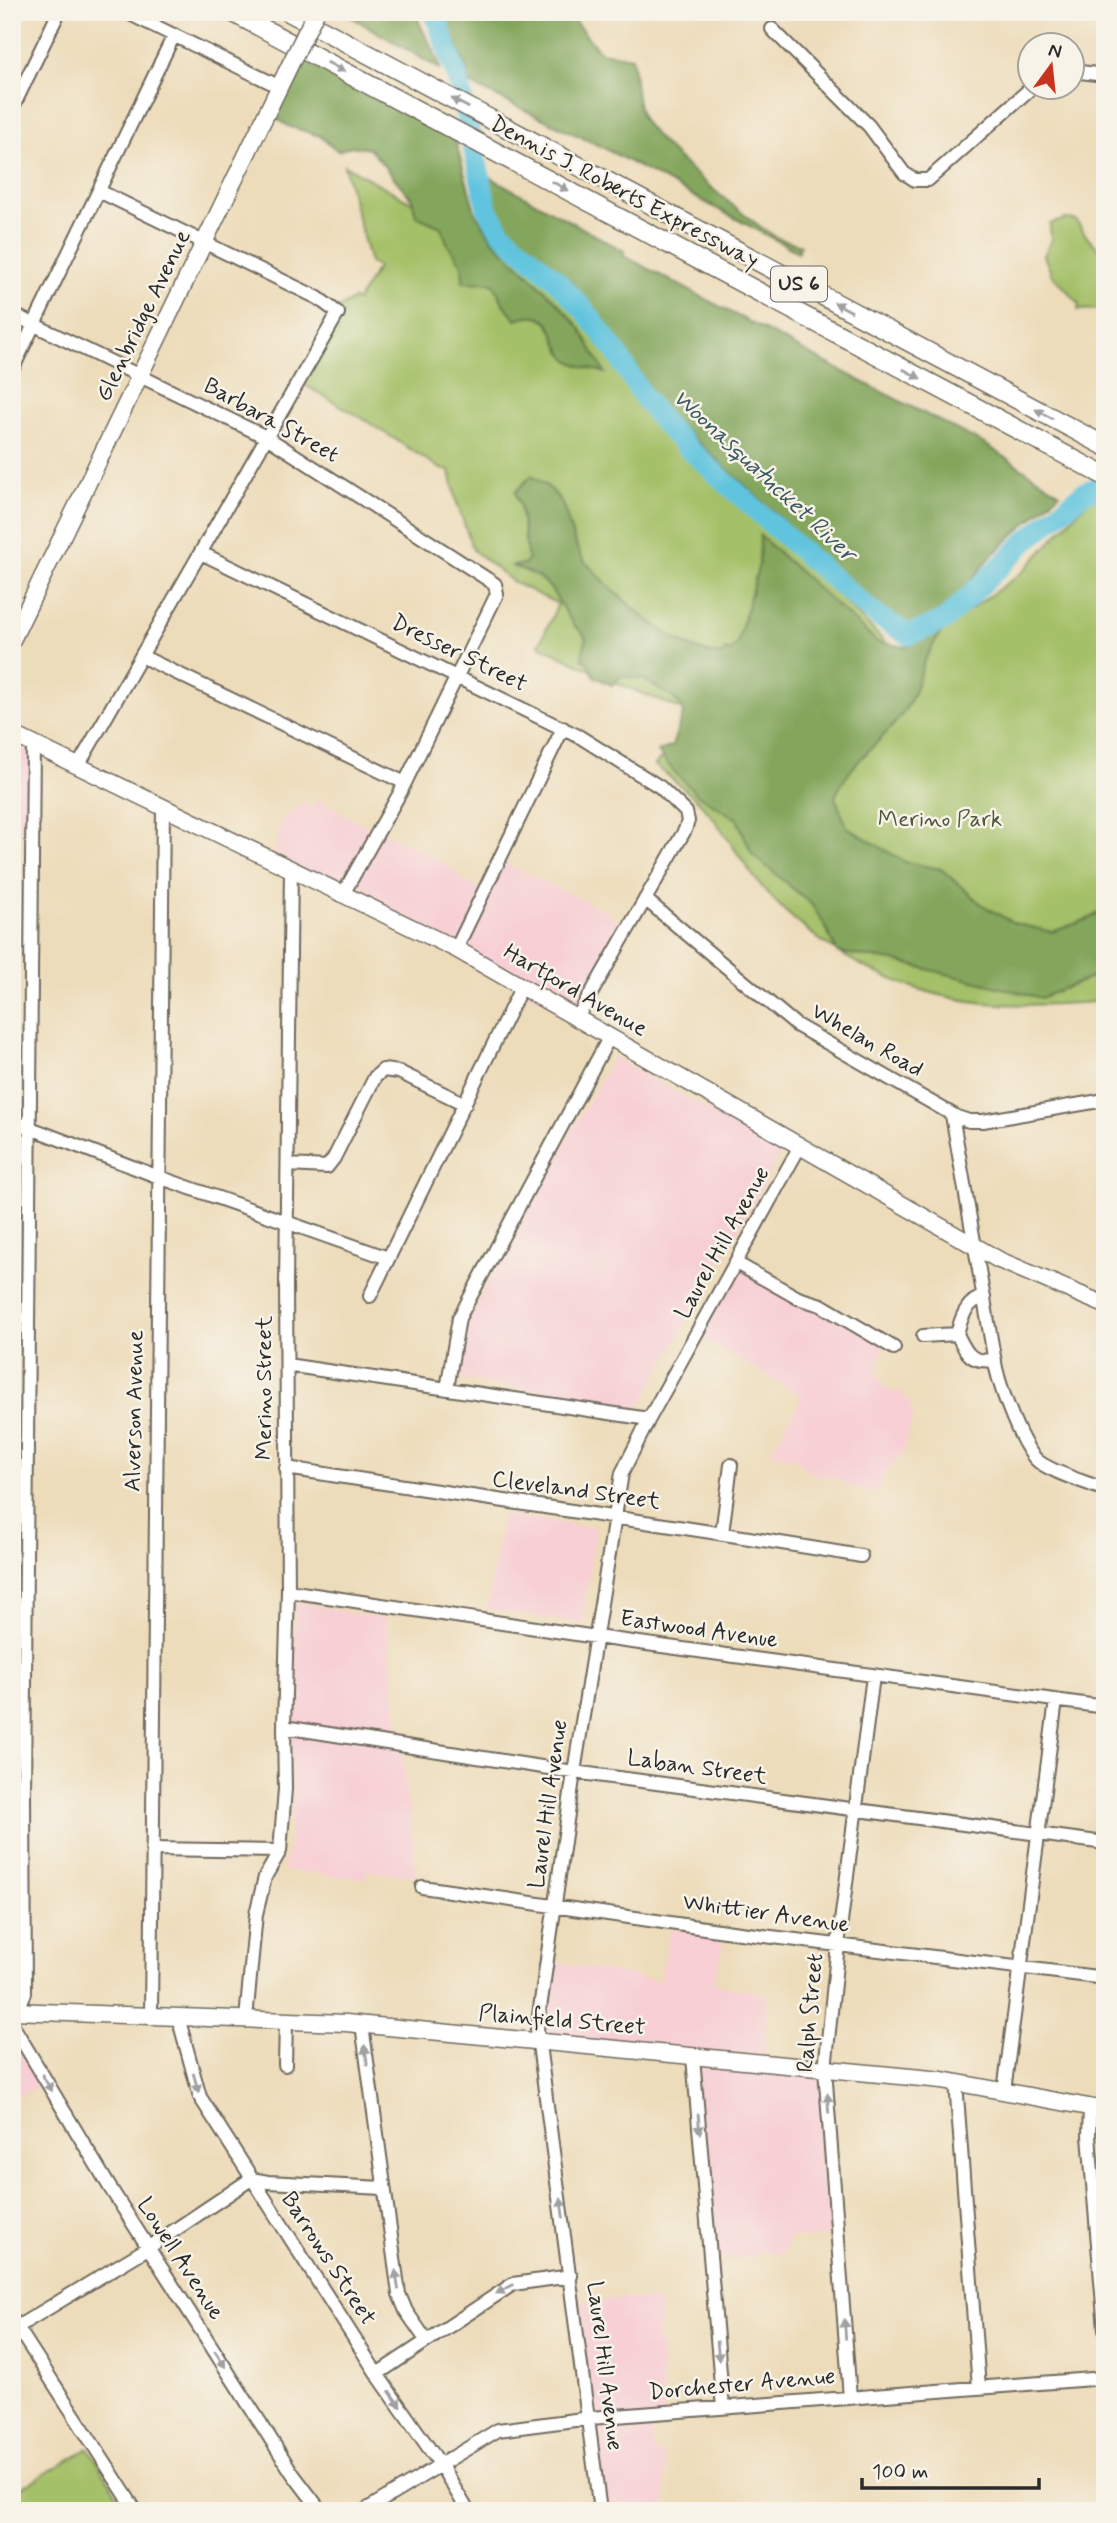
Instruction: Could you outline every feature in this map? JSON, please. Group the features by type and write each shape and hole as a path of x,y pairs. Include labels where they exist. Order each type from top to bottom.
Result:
{"highway":[{"name":"Dennis J. Roberts Expressway","path":"232,12 1097,472"},
{"name":"Dennis J. Roberts Expressway","path":"289,12 1105,446"}],"main road":[{"name":"Glenbridge Avenue","path":"12,640 316,12"},
{"name":"Hartford Avenue","path":"12,734 456,949 975,1247 1020,1270 1105,1306"},
{"name":"Plainfield Street","path":"12,2009 362,2025 956,2082 1097,2109"}],"street":[{"path":"12,109 59,12"},
{"path":"126,12 283,80"},
{"path":"772,29 870,125 904,173 915,180 928,180 1016,101"},
{"path":"12,370 174,35"},
{"path":"1086,73 1105,75"},
{"path":"78,766 338,313 328,304 99,191"},
{"name":"Barbara Street","path":"12,314 268,438 492,580 496,594 456,676"},
{"name":"Dresser Street","path":"201,553 563,728 648,778 686,812 688,821 645,899"},
{"path":"141,656 405,783"},
{"path":"342,894 405,783 456,676"},
{"path":"456,949 563,728"},
{"path":"12,2009 21,2002 25,1993 23,1971 33,744"},
{"name":"Alverson Avenue","path":"151,2016 163,807"},
{"name":"Merino Street","path":"246,2019 259,1902 265,1877 280,1851 285,1790 291,869"},
{"path":"577,1017 645,899"},
{"name":"Whelan Road","path":"645,899 790,1021 952,1115 969,1121 984,1121 1105,1100"},
{"path":"370,1296 522,986"},
{"path":"447,1389 459,1318 610,1037"},
{"path":"288,1165 327,1167 376,1077 383,1070 399,1072 465,1104"},
{"path":"952,1115 995,1360 1004,1393 1027,1447 1035,1458 1105,1490"},
{"path":"12,1121 159,1177 388,1258"},
{"name":"Laurel Hill Avenue","path":"600,2511 590,2418 537,2029 574,1772 622,1473 649,1419 800,1146"},
{"path":"737,1263 798,1298 821,1305 894,1348"},
{"path":"984,1297 975,1299 970,1304 957,1334 967,1353 976,1360 995,1360"},
{"path":"923,1336 957,1334"},
{"path":"287,1365 649,1419"},
{"path":"722,1533 731,1465"},
{"name":"Cleveland Street","path":"286,1468 861,1556"},
{"name":"Eastwood Avenue","path":"288,1591 596,1637 1105,1707"},
{"name":"Ralph Street","path":"850,2398 825,2069 838,1945 873,1676"},
{"path":"1004,2091 1056,1701"},
{"name":"Laban Street","path":"284,1727 574,1772 1105,1843"},
{"path":"152,1849 280,1851"},
{"name":"Whittier Avenue","path":"422,1887 838,1945 1105,1978"},
{"path":"12,1981 23,1971"},
{"name":"Barrows Street","path":"178,2017 200,2097 468,2511"},
{"path":"285,2065 286,2021"},
{"name":"Lowell Avenue","path":"12,2024 148,2248 293,2474 321,2511"},
{"path":"362,2025 399,2294 406,2311 426,2340"},
{"path":"693,2056 723,2408"},
{"path":"956,2082 979,2388"},
{"path":"1097,2109 1090,2136 1105,2329"},
{"path":"136,2511 14,2325 148,2248 251,2179 383,2188"},
{"path":"377,2374 513,2284 571,2276"},
{"name":"Dorchester Avenue","path":"364,2511 498,2430 590,2418 1105,2378"}],"shaded area":[{"path":"12,738 32,748 31,833 12,833"},
{"path":"319,799 377,833 383,832 454,869 460,879 483,890 503,862 608,912 613,918 632,927 578,1019 272,862 283,820 306,801 308,812"},
{"path":"613,1057 782,1151 640,1407 460,1379 469,1318"},
{"path":"734,1267 885,1344 876,1371 885,1388 902,1393 909,1402 913,1416 902,1454 884,1475 879,1491 872,1493 844,1485 843,1480 810,1473 797,1459 770,1453 803,1396 696,1335"},
{"path":"502,1514 596,1528 582,1624 487,1609"},
{"path":"295,1602 386,1619 417,1876 366,1871 365,1879 283,1870 289,1847"},
{"path":"671,1928 722,1935 721,1958 713,1981 721,1986 768,1994 764,2066 819,2071 836,2234 811,2239 792,2236 781,2254 763,2251 754,2257 714,2259 694,2062 542,2046 545,1960 660,1981"},
{"path":"12,2021 47,2081 12,2100"},
{"path":"620,2298 658,2300 661,2321 655,2339 661,2344 664,2418 651,2422 654,2451 665,2457 665,2511 597,2511 578,2302"}],"green space":[{"path":"343,12 416,12 436,54 440,69"},
{"path":"441,12 567,12 600,52 632,57 641,115 663,143 704,182 749,218 780,239 801,245 798,252 602,147 470,84 465,64"},
{"path":"297,52 454,136 475,212 493,240 580,328 605,373 569,360 558,345 551,328 540,317 516,319 503,303 493,283 463,282 462,264 448,245 441,227 416,216 412,199 370,149 351,146 338,151 320,136 288,126 270,114"},
{"name":"Merino Park","path":"344,165 444,220 539,226 639,396 902,659 1024,571 1097,491 1105,494 1105,1001 1025,1005 968,1001 906,985 848,958 796,921 773,899 756,880 707,811 655,765 697,722 696,715 624,686 539,645 558,604 513,582 473,550 456,500 450,471 441,469 303,384 338,309 354,299 357,301 378,267 370,263"},
{"path":"486,175 624,251 624,256 985,444 1060,493 994,553 943,613 931,623 907,629 893,624 862,603 781,519 656,404 638,381 624,351 572,282 510,231 488,197"},
{"path":"1065,219 1076,220 1087,237 1105,255 1105,309 1078,310 1079,303 1052,275 1044,256 1051,240 1050,224"},
{"path":"531,476 555,494 566,513 583,559 613,590 675,639 708,653 723,654 725,650 730,652 737,644 759,564 760,536 877,642 906,647 943,629 924,662 916,688 901,716 850,771 835,797 847,827 905,862 941,869 981,904 1014,923 1052,932 1088,919 1105,909 1105,972 1041,998 899,962 837,952 811,904 752,854 737,819 699,796 658,752 672,746 683,714 681,706 672,697 643,679 621,676 612,685 595,677 588,663 582,658 586,638 553,592 535,575 511,566 525,564 528,559 520,506 515,492"},
{"path":"89,2448 127,2511 18,2511 12,2503 12,2493"}],"waterway":[{"name":"Woonasquatucket River","path":"434,12 457,76 487,208 501,232 556,280 586,312 663,423 808,557 877,616 909,635 945,620 1026,541 1083,493 1105,484"}]}
